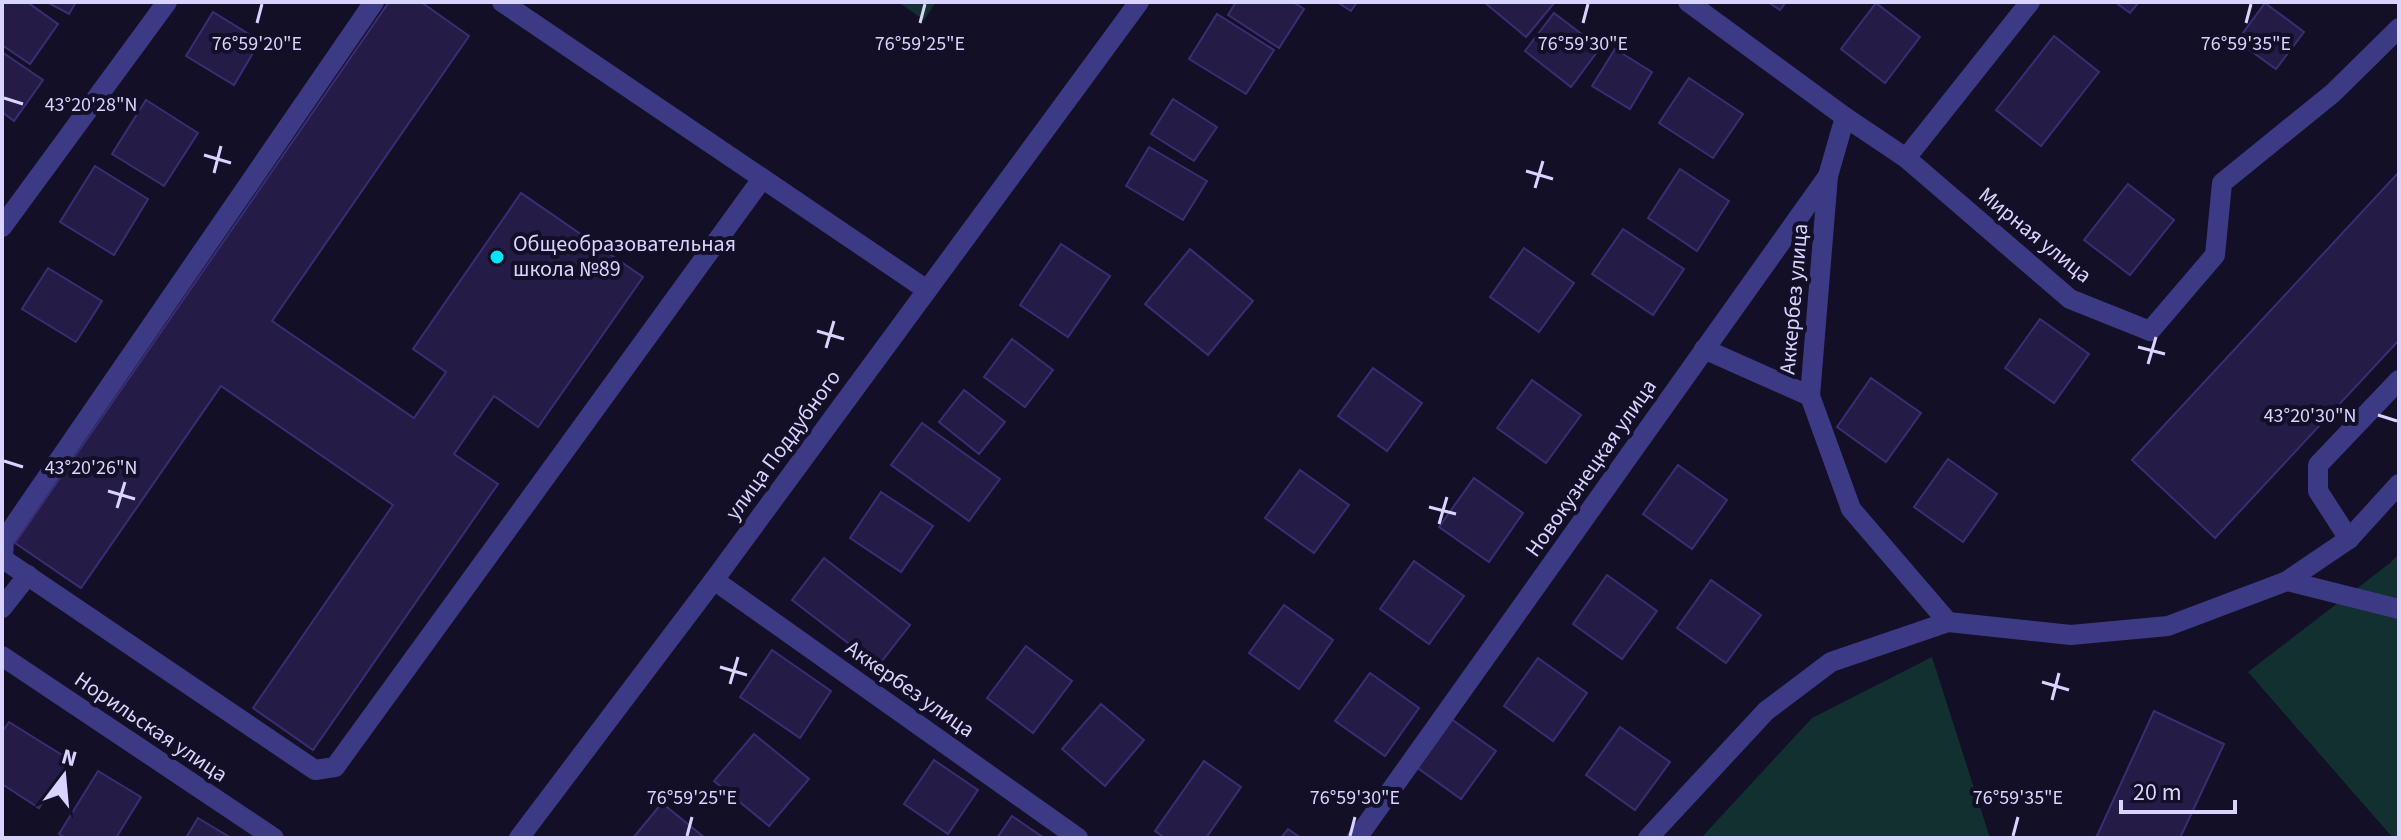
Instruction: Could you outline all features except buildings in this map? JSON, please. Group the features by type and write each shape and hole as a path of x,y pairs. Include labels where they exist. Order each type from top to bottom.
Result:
{"street":[{"path":"2,227 167,2"},
{"path":"374,2 4,540 3,559 315,770 335,767 762,179"},
{"path":"502,2 927,290"},
{"name":"улица Поддубного","path":"519,838 714,580 1139,2"},
{"path":"1906,158 2030,2"},
{"name":"Мирная улица","path":"1700,5 1845,117 1906,158 2070,299 2150,331 2215,255 2222,183 2333,93 2399,28"},
{"name":"Новокузнецкая улица","path":"1357,838 1828,176 1845,117"},
{"name":"Аккербез улица","path":"1828,176 1810,396 1851,509 1948,622"},
{"path":"1704,349 1810,396"},
{"path":"2349,539 2318,491 2318,465 2399,380"},
{"path":"1648,838 1766,711 1831,662 1948,622 2071,635 2168,626 2287,581 2349,539 2399,484"},
{"path":"2,608 28,575"},
{"name":"Аккербез улица","path":"714,580 1078,838"},
{"path":"2287,581 2399,609"},
{"name":"Норильская улица","path":"3,660 274,838"}],"green space":[{"path":"898,2 936,2 924,20"},
{"path":"2399,554 2399,838 2393,838 2248,672"},
{"path":"1932,657 1990,838 1701,838 1812,718"}],"place":[{"name":"Общеобразовательная школа №89","path":"497,257"}]}
